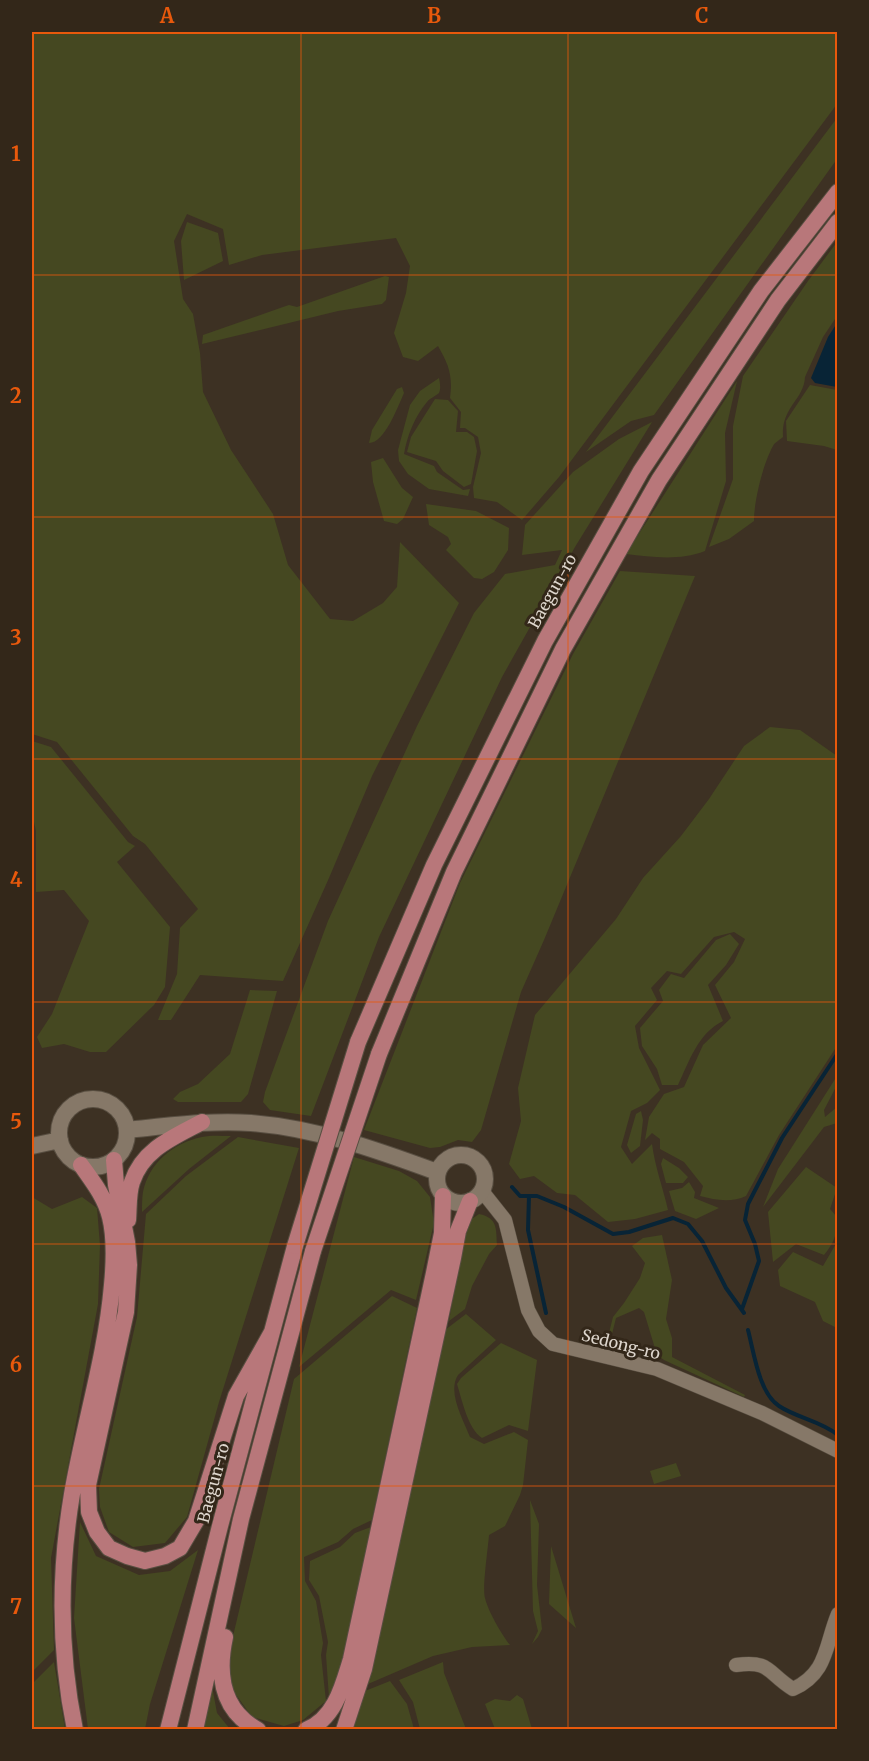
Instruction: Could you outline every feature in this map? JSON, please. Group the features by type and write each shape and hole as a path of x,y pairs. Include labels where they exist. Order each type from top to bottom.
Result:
{"highway":[{"name":"Baegun-ro","path":"168,1730 295,1246 358,1042 434,865 545,641 635,481 760,291 837,192"},
{"path":"195,1730 241,1519 314,1251 379,1054 453,872 563,649 659,480 778,300 837,222"},
{"path":"127,1242 132,1182 142,1162 159,1145 202,1122"},
{"path":"114,1160 129,1265 126,1312 88,1485 89,1512 97,1533 109,1548 145,1561 165,1556 180,1548 196,1521 236,1396 272,1332"},
{"path":"75,1730 69,1699 63,1638 63,1562 72,1495 110,1308 114,1261 110,1217 102,1194 81,1165"},
{"path":"306,1730 324,1718 337,1701 351,1659 442,1233 443,1196"},
{"path":"344,1730 364,1669 458,1231 476,1196"},
{"path":"258,1730 246,1724 225,1695 221,1671 224,1645 280,1374"}],"street":[{"path":"88,1099 110,1103 124,1119 127,1130 122,1152 104,1166 93,1167 81,1165 72,1160 64,1151 59,1130 68,1109 88,1099"},
{"path":"127,1130 202,1122 251,1123 303,1130 363,1145 437,1172"},
{"path":"32,1146 60,1140"},
{"path":"461,1154 469,1156 481,1165 486,1179 476,1196 458,1203 443,1196 436,1180 437,1172 446,1159 461,1154"},
{"name":"Sedong-ro","path":"476,1196 505,1220 528,1310 539,1331 553,1344 657,1369 762,1413 837,1451"},
{"path":"736,1665 752,1663 765,1666 784,1684 793,1689 818,1670 837,1617"}],"green space":[{"path":"32,32 837,32 837,104 559,477 522,520 497,502 474,498 473,487 481,453 478,437 465,428 460,428 461,412 450,398 449,371 438,346 418,361 403,357 394,333 406,293 410,266 396,238 262,255 229,265 223,229 187,214 174,241 183,299 193,314 200,353 203,392 231,450 273,514 288,565 330,619 353,621 383,603 397,587 400,542 459,603 372,776 283,981 200,975 171,1020 158,1020 177,974 180,928 198,909 145,844 133,836 57,742 32,734"},
{"path":"837,118 837,159 654,415 631,421 586,452"},
{"path":"187,222 218,233 223,261 184,280 181,241"},
{"path":"837,242 837,316 823,337 805,377 801,392 785,418 783,437 774,445 769,454 760,483 754,521 729,539 709,547 733,479 733,426 743,376"},
{"path":"385,276 389,277 386,300 382,304 338,311 202,344 203,335 289,305 297,307"},
{"path":"439,378 439,393 428,401 415,420 404,454 434,466 437,472 463,490 470,489 468,496 429,489 408,474 399,461 398,450 410,405 420,391"},
{"path":"737,381 725,433 726,481 705,551 675,557 626,554"},
{"path":"810,385 837,390 837,450 787,441 786,421"},
{"path":"402,387 404,393 386,431 375,441 369,443 372,430 397,389"},
{"path":"435,399 448,400 458,411 456,432 467,432 474,437 477,451 471,484 464,487 443,471 436,461 407,452 411,437"},
{"path":"652,422 575,547 502,677 379,937 311,1116 270,1110 263,1102 265,1092 328,921 417,726 474,613 505,574 555,565 562,550 522,555 525,525 573,472 619,439"},
{"path":"383,458 402,488 413,497 403,519 397,524 384,521 373,482 371,462"},
{"path":"426,504 476,511 509,528 508,550 494,572 482,579 474,578 446,550 451,544 448,537 429,525"},
{"path":"620,571 695,576 521,992 481,1130 472,1142 458,1140 430,1148 364,1130 460,883 573,654"},
{"path":"770,727 800,730 837,756 837,1046 779,1135 746,1196 717,1200 700,1196 703,1186 684,1162 660,1149 660,1139 652,1133 645,1140 649,1117 664,1094 684,1087 703,1045 731,1018 715,985 734,962 745,939 734,932 714,937 681,974 667,971 651,988 657,1000 635,1026 639,1048 660,1090 647,1103 631,1111 621,1147 632,1164 652,1144 668,1210 635,1219 608,1222 575,1195 557,1193 534,1176 520,1179 509,1164 521,1121 518,1088 535,1015 616,919 643,878 681,836 744,746"},
{"path":"32,741 51,747 128,842 135,846 117,862 170,927 165,987 154,1005 106,1052 90,1052 64,1044 42,1048 37,1037 52,1014 89,921 64,890 36,892 36,831 32,813"},
{"path":"730,934 739,944 726,965 708,985 723,1021 714,1026 701,1040 678,1085 662,1085 657,1069 642,1046 640,1028 663,1001 659,990 671,974 684,978 716,940"},
{"path":"250,990 277,991 248,1094 241,1102 178,1102 173,1099 180,1092 198,1084 230,1054"},
{"path":"837,1076 837,1085 824,1110 825,1117 837,1107 837,1123 824,1127 763,1207 778,1169"},
{"path":"641,1111 643,1120 640,1146 631,1153 627,1145 636,1114"},
{"path":"231,1136 189,1169 142,1212 146,1182 157,1163 172,1149 202,1137"},
{"path":"238,1137 299,1148 219,1402 187,1517 165,1543 133,1547 109,1532 100,1507 99,1489 137,1317 146,1214 186,1176"},
{"path":"354,1157 399,1171 417,1181 430,1197 434,1223 416,1300 391,1290 299,1367"},
{"path":"663,1158 688,1177 683,1183 666,1183 661,1164"},
{"path":"806,1167 837,1188 830,1209 837,1217 835,1238 824,1255 796,1244 773,1262 768,1212"},
{"path":"689,1182 695,1192 694,1198 719,1208 696,1219 675,1211 669,1191 682,1188"},
{"path":"32,1197 52,1209 82,1197 97,1208 100,1245 98,1304 51,1558 54,1650 32,1672"},
{"path":"479,1214 493,1221 497,1245 489,1254 472,1286 465,1309 449,1321 465,1230 469,1221"},
{"path":"662,1235 672,1280 666,1319 672,1338 672,1357 745,1395 744,1397 657,1355 644,1312 639,1308 616,1318 610,1342 607,1341 613,1317 640,1278 645,1263 632,1246 643,1238"},
{"path":"837,1242 837,1328 823,1321 815,1302 780,1286 778,1270 793,1252 823,1266"},
{"path":"392,1296 417,1308 372,1520 353,1529 338,1542 304,1557 305,1581 316,1601 323,1643 321,1655 326,1701 303,1720 284,1726 252,1717 232,1689 229,1653 294,1379"},
{"path":"466,1314 496,1340 458,1375 455,1382 457,1406 470,1437 484,1444 514,1432 528,1440 520,1495 505,1526 489,1535 486,1568 484,1593 487,1603 510,1645 472,1647 433,1656 368,1684 445,1330"},
{"path":"501,1343 537,1360 528,1431 509,1425 482,1438 469,1421 457,1384"},
{"path":"676,1463 681,1476 654,1484 650,1471"},
{"path":"530,1500 539,1524 537,1585 542,1629 532,1644 538,1631 533,1611"},
{"path":"80,1522 96,1556 139,1575 170,1571 198,1550 150,1704 145,1729 88,1729 74,1618"},
{"path":"371,1527 341,1674 329,1698 326,1655 328,1642 319,1596 309,1580 310,1561 340,1547 355,1533"},
{"path":"551,1546 576,1628 549,1604"},
{"path":"54,1662 65,1729 32,1729 32,1684"},
{"path":"443,1662 444,1673 466,1729 420,1729 413,1702 399,1680"},
{"path":"390,1681 407,1704 414,1729 351,1730 365,1691"},
{"path":"212,1686 217,1713 230,1729 202,1730"},
{"path":"517,1695 523,1699 532,1729 495,1729 485,1704 495,1699 510,1701"}],"water":[{"path":"837,323 837,387 815,383 811,378 828,337"}],"waterway":[{"path":"742,1309 759,1261 745,1220 748,1204 782,1138 838,1053"},
{"path":"512,1187 520,1196 537,1196 564,1207 613,1234 629,1232 673,1218 688,1224 702,1241 726,1288 744,1313"},
{"path":"529,1196 528,1230 546,1313"},
{"path":"748,1330 758,1372 772,1400 786,1410 824,1426 838,1435"}]}
